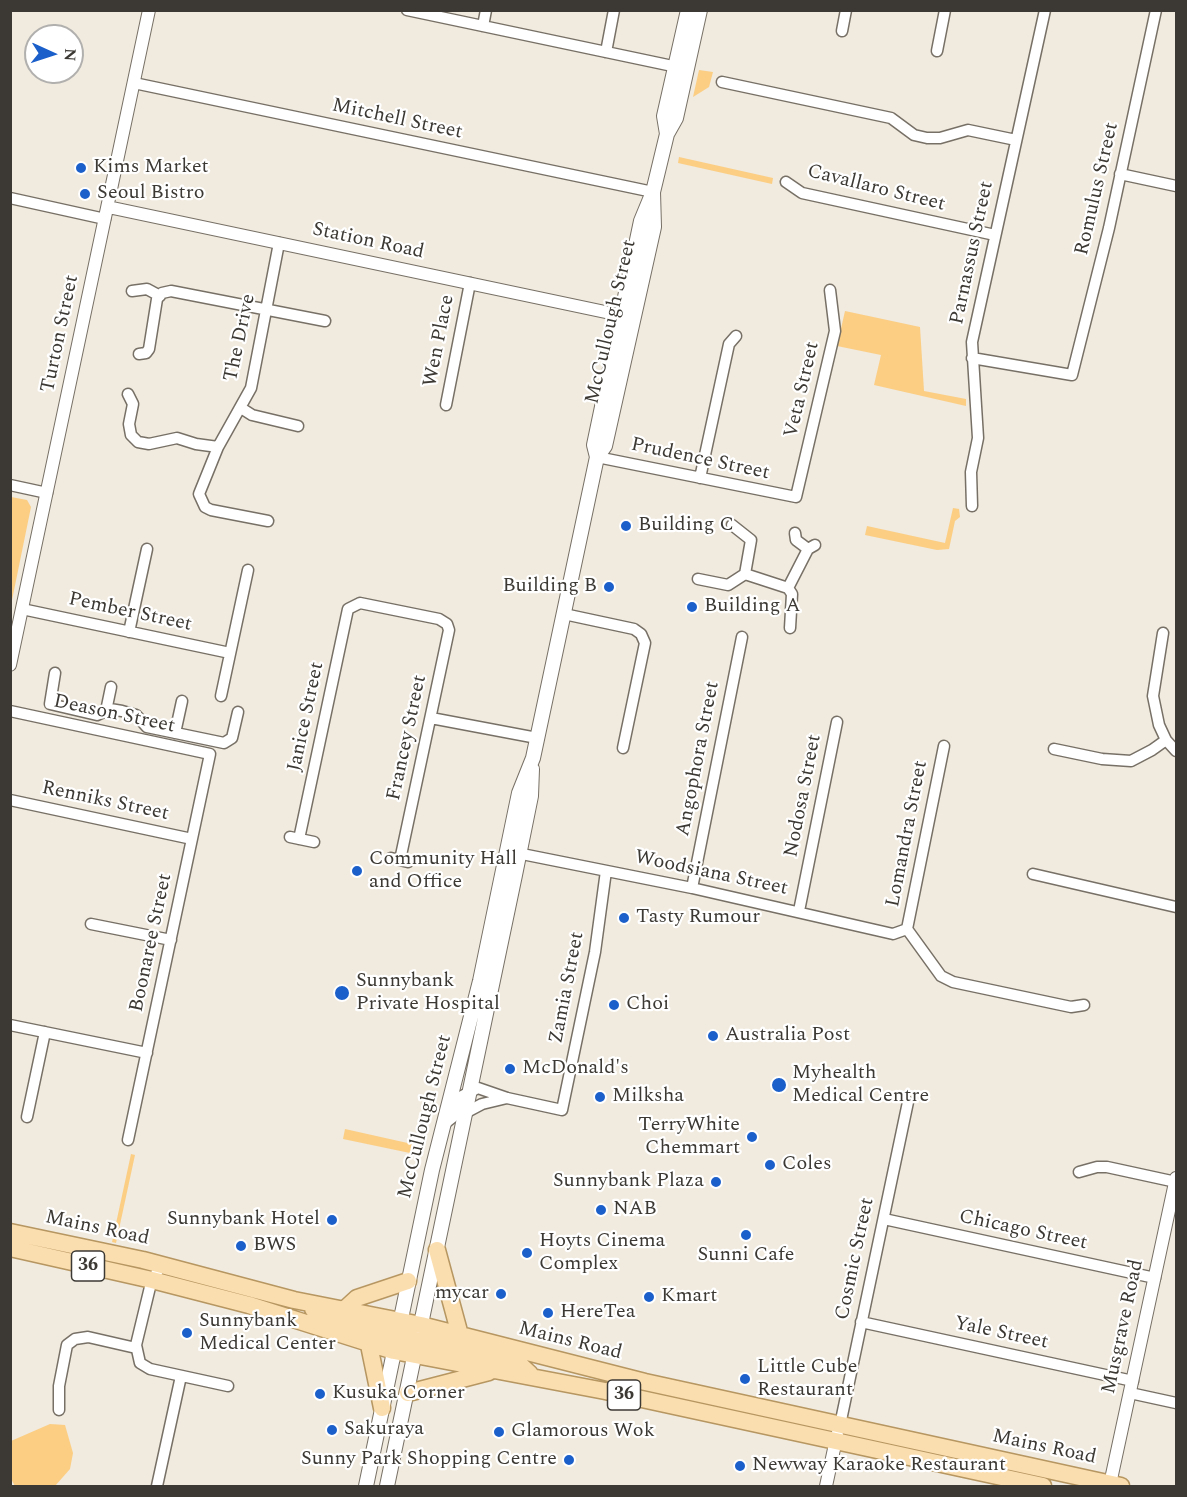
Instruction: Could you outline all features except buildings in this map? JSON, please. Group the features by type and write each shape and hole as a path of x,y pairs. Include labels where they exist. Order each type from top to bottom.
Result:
{"main road":[{"name":"McCullough Street","path":"681,67 688,10"},
{"name":"McCullough Street","path":"366,1486 443,1125 513,852 531,796 533,758 597,457 594,445 627,317 654,227 653,192 667,134 664,116 700,10"},
{"name":"McCullough Street","path":"387,1486 465,1113 513,852"},
{"name":"Mains Road","path":"10,1232 161,1265 345,1310 397,1336"},
{"name":"Mains Road","path":"10,1248 152,1280 269,1311 369,1345 397,1336"},
{"path":"437,1250 460,1335"},
{"path":"345,1310 357,1298 408,1281"},
{"path":"310,1303 318,1315 397,1336 518,1363 534,1377"},
{"name":"Mains Road","path":"418,1340 460,1335 645,1382 1116,1485"},
{"name":"Mains Road","path":"418,1340 492,1370 534,1377 1043,1486"},
{"path":"369,1345 382,1408"},
{"path":"408,1393 492,1370"}],"street":[{"name":"Turton Street","path":"10,665 149,10"},
{"path":"406,10 681,67"},
{"path":"483,26 486,10"},
{"path":"606,52 614,10"},
{"path":"842,31 846,10"},
{"path":"937,51 945,10"},
{"name":"Parnassus Street","path":"972,506 971,472 978,438 972,342 1045,10"},
{"name":"Romulus Street","path":"972,358 1072,375 1076,367 1156,10"},
{"path":"722,82 891,118 914,135 927,138 940,138 968,130 1016,140"},
{"name":"Mitchell Street","path":"134,83 653,192"},
{"path":"1120,174 1176,186"},
{"name":"Cavallaro Street","path":"786,182 802,193 995,235"},
{"name":"Station Road","path":"10,198 279,243 627,317"},
{"name":"The Drive","path":"268,521 211,510 201,501 199,494 218,447 251,388 279,243"},
{"name":"Wen Place","path":"446,405 470,283"},
{"path":"132,291 147,289 160,296"},
{"name":"Veta Street","path":"796,497 835,331 830,290"},
{"path":"139,354 146,353 149,349 154,308 160,296 171,291 325,321"},
{"path":"699,478 729,344 736,336"},
{"path":"128,394 133,404 129,424 131,435 138,442 149,444 177,438 218,447"},
{"path":"241,408 252,415 298,426"},
{"name":"Prudence Street","path":"597,457 796,497"},
{"path":"10,485 47,493"},
{"path":"732,525 751,540 746,574"},
{"path":"788,588 811,547 796,540 795,533"},
{"path":"129,632 147,549"},
{"path":"221,696 248,570"},
{"path":"698,579 728,585 746,574 788,588 792,594 790,628"},
{"name":"Francey Street","path":"354,604 360,603 439,619 447,624 449,630 400,860"},
{"name":"Janice Street","path":"314,842 295,838 348,609 354,604"},
{"name":"Pember Street","path":"22,609 231,652"},
{"path":"564,614 634,629 641,634 645,643 623,748"},
{"path":"1163,633 1153,696 1159,725 1166,740 1176,751"},
{"name":"Angophora Street","path":"692,888 742,638"},
{"path":"55,673 50,704 97,715 110,709 136,715 147,727 175,733 224,743 232,738 238,712"},
{"path":"106,711 111,687"},
{"path":"175,733 182,701"},
{"name":"Deason Street","path":"10,711 210,754"},
{"path":"431,717 537,738"},
{"name":"Nodosa Street","path":"799,911 837,722"},
{"path":"1054,749 1102,759 1131,761 1166,740"},
{"name":"Lomandra Street","path":"907,929 944,746"},
{"name":"Boonaree Street","path":"128,1140 210,754"},
{"name":"Renniks Street","path":"10,800 192,839"},
{"name":"Woodsiana Street","path":"513,852 799,911 893,934 907,929"},
{"name":"Zamia Street","path":"507,1098 562,1110 595,952 606,871"},
{"path":"1033,874 1176,907"},
{"path":"91,924 171,940"},
{"path":"907,929 941,975 952,982 1071,1006 1084,1005"},
{"path":"10,1025 147,1053"},
{"path":"27,1117 45,1032"},
{"path":"443,1125 453,1117 459,1099 469,1091 483,1089 507,1098"},
{"path":"465,1113 482,1104 507,1098"},
{"name":"Cosmic Street","path":"840,1425 908,1102"},
{"path":"1079,1172 1107,1167 1176,1180"},
{"name":"Musgrave Road","path":"1116,1485 1131,1387 1176,1180"},
{"name":"Chicago Street","path":"884,1219 1155,1278"},
{"path":"161,1265 152,1280 136,1348 143,1366 228,1386"},
{"name":"Yale Street","path":"861,1322 1131,1387 1176,1403"},
{"path":"59,1410 59,1386 67,1345 75,1339 88,1337 136,1348"},
{"path":"157,1486 181,1376"},
{"path":"826,1486 840,1425"}],"shaded area":[{"path":"699,70 713,72 709,87 693,97"},
{"path":"679,157 773,178 772,184 678,163"},
{"path":"845,311 920,327 924,391 966,399 966,406 874,385 881,355 837,346"},
{"path":"11,497 27,500 31,507 11,605"},
{"path":"953,508 959,509 960,517 955,521 949,549 937,550 865,535 867,526 945,543"},
{"path":"345,1129 412,1144 410,1153 343,1139"},
{"path":"131,1154 135,1155 116,1243 112,1242"},
{"path":"50,1424 65,1425 73,1453 70,1469 55,1486 15,1486 11,1479 11,1441"}],"place":[{"name":"Kims Market","path":"81,168"},
{"name":"Seoul Bistro","path":"85,194"},
{"name":"Building C","path":"626,526"},
{"name":"Building B","path":"609,587"},
{"name":"Building A","path":"692,607"},
{"name":"Community Hall and Office","path":"357,871"},
{"name":"Tasty Rumour","path":"624,918"},
{"name":"Sunnybank Private Hospital","path":"342,993"},
{"name":"Choi","path":"614,1005"},
{"name":"Australia Post","path":"713,1036"},
{"name":"McDonald's","path":"510,1069"},
{"name":"Myhealth Medical Centre","path":"779,1085"},
{"name":"Milksha","path":"600,1097"},
{"name":"TerryWhite Chemmart","path":"752,1137"},
{"name":"Coles","path":"770,1165"},
{"name":"Sunnybank Plaza","path":"716,1182"},
{"name":"NAB","path":"601,1210"},
{"name":"Sunnybank Hotel","path":"332,1220"},
{"name":"Sunni Cafe","path":"746,1235"},
{"name":"BWS","path":"241,1246"},
{"name":"Hoyts Cinema Complex","path":"527,1253"},
{"name":"mycar","path":"501,1294"},
{"name":"Kmart","path":"649,1297"},
{"name":"HereTea","path":"548,1313"},
{"name":"Sunnybank Medical Center","path":"187,1333"},
{"name":"Little Cube Restaurant","path":"745,1379"},
{"name":"Kusuka Corner","path":"320,1394"},
{"name":"Sakuraya","path":"332,1430"},
{"name":"Glamorous Wok","path":"499,1432"},
{"name":"Sunny Park Shopping Centre","path":"569,1460"},
{"name":"Newway Karaoke Restaurant","path":"740,1466"}]}
